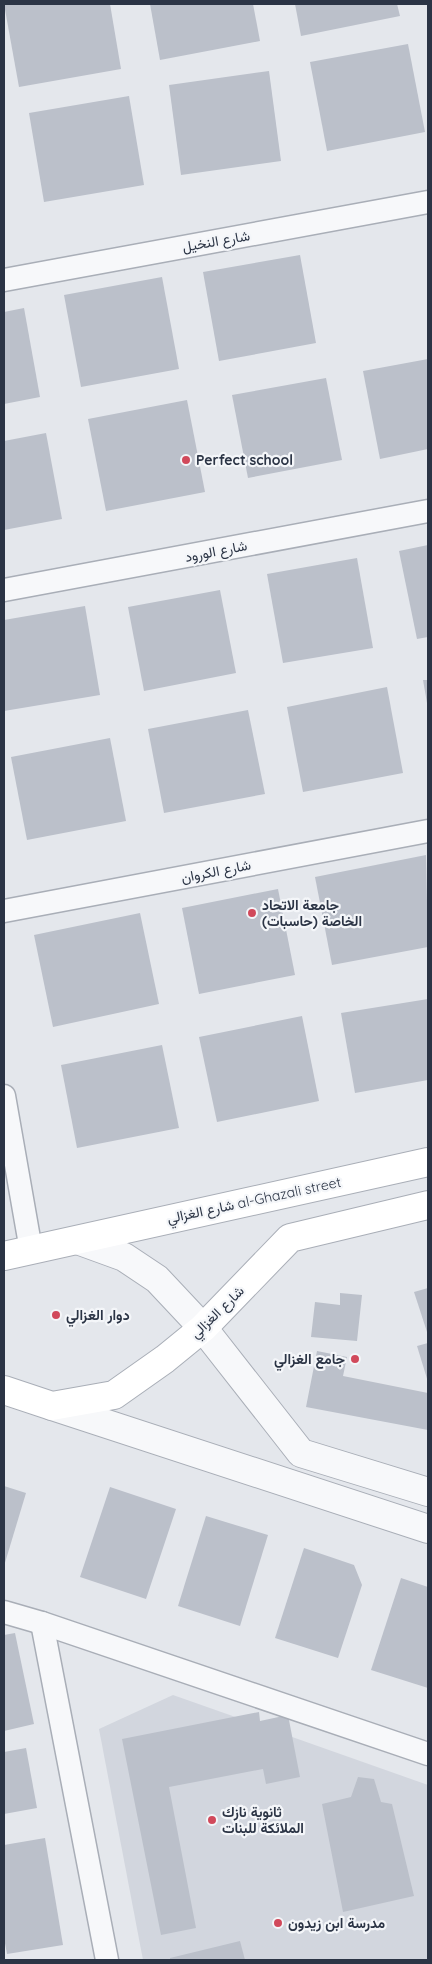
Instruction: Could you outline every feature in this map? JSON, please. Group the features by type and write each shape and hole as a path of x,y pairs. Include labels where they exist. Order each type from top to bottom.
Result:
{"main road":[{"name":"شارع الغزالي al-Ghazali street","path":"80,1241 191,1213 428,1162"},
{"name":"شارع الغزالي","path":"4,1390 52,1406 114,1395 165,1359 203,1328 290,1238 428,1206"},
{"path":"4,1256 80,1241"}],"street":[{"name":"شارع النخيل","path":"4,280 428,202"},
{"name":"شارع الورود","path":"4,590 428,511"},
{"name":"شارع الكروان","path":"4,911 428,831"},
{"path":"4,1096 31,1250"},
{"path":"80,1241 124,1257 157,1279 203,1328 300,1453 428,1492"},
{"path":"52,1406 428,1529"},
{"path":"4,1612 42,1623 428,1754"},
{"path":"42,1623 107,1960"}],"shaded area":[{"path":"173,1695 428,1785 428,1960 143,1960 99,1729"}],"building":[{"path":"4,4 110,4 121,69 19,87"},
{"path":"150,4 253,4 260,41 160,60"},
{"path":"295,4 397,4 400,16 301,36"},
{"path":"408,44 425,132 327,151 310,62"},
{"path":"269,71 281,161 181,175 169,85"},
{"path":"129,96 144,185 44,202 29,113"},
{"path":"300,255 316,343 219,361 203,272"},
{"path":"162,277 179,369 81,387 64,295"},
{"path":"24,308 40,397 4,404 4,312"},
{"path":"428,359 428,449 380,459 363,371"},
{"path":"326,378 342,460 248,478 232,395"},
{"path":"187,400 205,492 106,511 88,419"},
{"path":"46,433 62,519 4,530 4,441"},
{"path":"428,545 428,637 417,639 399,551"},
{"path":"357,558 373,648 283,663 267,574"},
{"path":"220,590 236,673 144,691 128,607"},
{"path":"85,606 100,695 4,711 4,620"},
{"path":"423,680 428,680 428,703 427,703"},
{"path":"387,687 403,773 303,792 287,707"},
{"path":"248,710 265,794 164,813 148,729"},
{"path":"110,738 126,821 27,840 11,757"},
{"path":"426,855 428,947 332,965 315,877"},
{"path":"278,889 295,975 199,994 182,908"},
{"path":"140,913 159,1004 53,1027 34,935"},
{"path":"428,999 428,1080 355,1093 341,1013"},
{"path":"302,1016 319,1101 217,1122 199,1037"},
{"path":"162,1045 179,1128 77,1148 61,1065"},
{"path":"428,1288 428,1335 414,1292"},
{"path":"340,1293 362,1295 357,1341 311,1337 315,1302 340,1305"},
{"path":"428,1343 428,1382 417,1346"},
{"path":"317,1351 347,1357 343,1376 428,1393 428,1430 306,1407"},
{"path":"4,1486 26,1493 4,1566"},
{"path":"110,1487 176,1509 146,1599 80,1577"},
{"path":"206,1516 268,1535 240,1626 178,1606"},
{"path":"304,1548 354,1565 362,1585 338,1658 275,1638"},
{"path":"401,1578 428,1587 428,1688 371,1670"},
{"path":"15,1633 34,1724 4,1731 4,1635"},
{"path":"259,1712 260,1721 288,1715 300,1777 266,1784 263,1769 169,1787 196,1928 161,1935 122,1739"},
{"path":"26,1748 37,1808 4,1814 4,1752"},
{"path":"358,1777 374,1779 381,1802 392,1804 414,1896 343,1912 322,1804 351,1797"},
{"path":"45,1838 63,1945 7,1954 4,1938 4,1845"},
{"path":"240,1941 245,1960 170,1960 170,1958"}],"place":[{"name":"Perfect school","path":"186,460"},
{"name":"جامعة الاتحاد الخاصة (حاسبات)","path":"252,913"},
{"name":"دوار الغزالي","path":"56,1315"},
{"name":"جامع الغزالي","path":"355,1359"},
{"name":"ثانوية نازك الملائكة للبنات","path":"212,1820"},
{"name":"مدرسة ابن زيدون","path":"278,1923"}]}
